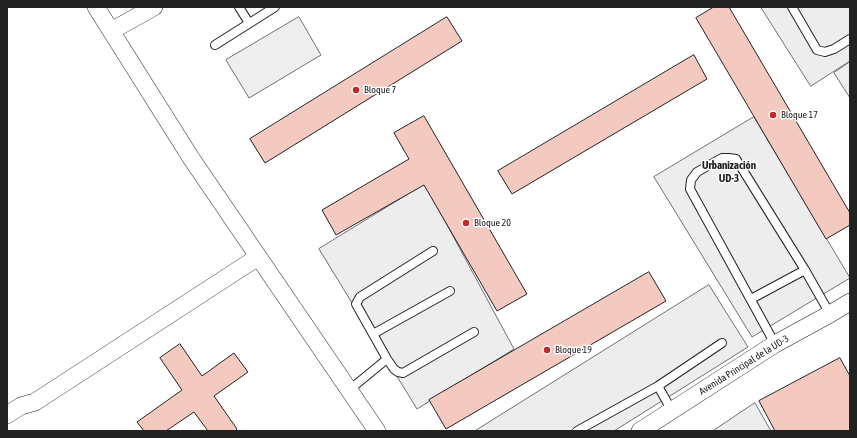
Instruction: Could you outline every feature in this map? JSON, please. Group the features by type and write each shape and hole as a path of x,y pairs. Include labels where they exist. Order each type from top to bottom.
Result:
{"street":[{"path":"96,7 191,158 348,391 377,431"},
{"path":"111,31 154,7"},
{"path":"7,415 21,406 35,402 258,256"},
{"name":"Avenida Principal de la UD-3","path":"640,431 775,344 849,305"}],"lane":[{"path":"239,7 249,23"},
{"path":"214,45 275,7"},
{"path":"792,7 817,50 825,52 834,49 850,39"},
{"path":"775,344 690,189 691,180 697,172 722,158 736,160 805,270 830,314"},
{"path":"433,251 357,300 356,304 387,359 398,372 403,373 474,332"},
{"path":"751,299 805,270"},
{"path":"373,334 450,291"},
{"path":"577,431 658,386 722,343"},
{"path":"348,391 387,359"},
{"path":"658,386 672,411"}],"shaded area":[{"path":"761,7 850,7 850,61 811,86"},
{"path":"299,17 321,55 249,98 226,60"},
{"path":"850,62 850,98 834,73"},
{"path":"754,117 850,278 752,337 654,177"},
{"path":"425,184 514,349 417,409 319,249"},
{"path":"709,285 748,347 614,431 475,431"},
{"path":"755,403 771,431 713,431"}],"building":[{"name":"Bloque 17","path":"714,7 729,7 850,213 850,225 826,239 696,18"},
{"name":"Bloque 7","path":"447,17 462,41 265,163 250,139"},
{"path":"694,55 707,79 512,194 498,171"},
{"name":"Bloque 20","path":"424,116 527,294 497,311 424,185 336,235 322,210 409,159 394,133"},
{"name":"Bloque 19","path":"649,272 666,301 446,429 429,400"},
{"path":"180,344 202,376 234,353 248,372 214,396 237,429 235,431 208,431 194,412 166,431 144,431 137,422 182,390 160,358"},
{"path":"840,358 850,376 850,431 775,431 759,401"}],"place":[{"name":"Bloque 7","path":"356,90"},
{"name":"Bloque 17","path":"773,115"},
{"name":"Bloque 20","path":"466,223"},
{"name":"Bloque 19","path":"547,350"}],"district":[{"name":"Urbanización UD-3","path":"729,172"}]}
